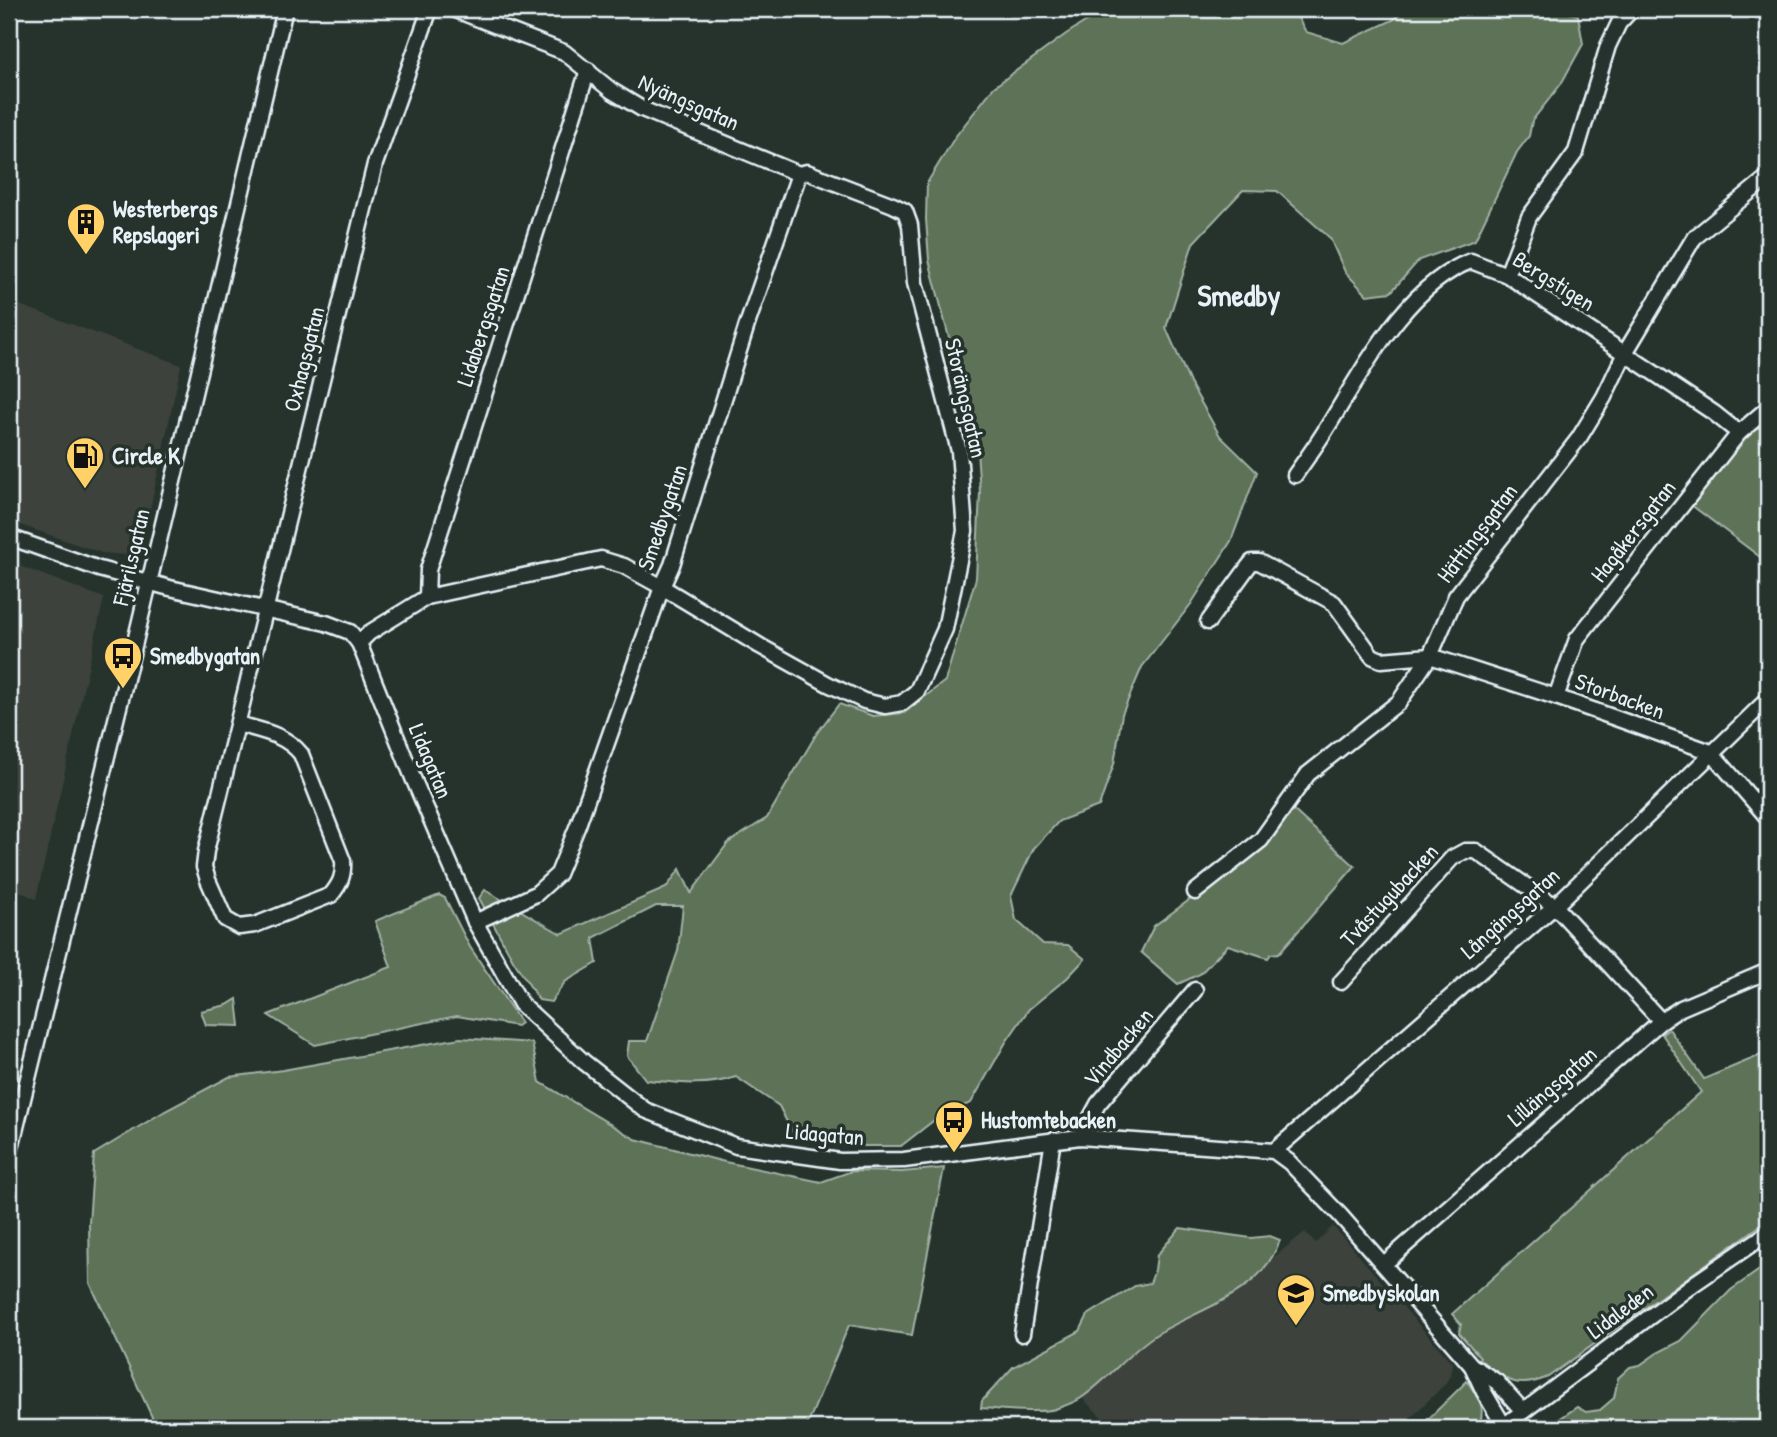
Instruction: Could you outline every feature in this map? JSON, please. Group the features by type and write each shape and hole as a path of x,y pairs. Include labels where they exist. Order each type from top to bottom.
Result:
{"street":[{"name":"Fjärilsgatan","path":"9,1156 285,9"},
{"name":"Oxhagsgatan","path":"238,724 281,736 301,754 343,861 344,872 340,885 331,895 256,925 239,927 225,919 204,867 206,851 375,164 430,9"},
{"name":"Nyängsgatan","path":"453,9 564,52 612,91 642,109 799,174"},
{"path":"1507,275 1529,217 1576,152 1608,46 1619,23 1632,9"},
{"name":"Lidabergsgatan","path":"427,597 428,570 588,71"},
{"name":"Storängsgatan","path":"662,587 828,684 864,701 886,706 902,703 917,691 945,629 965,531 959,451 915,283 910,225 905,211 893,205 807,172 799,174"},
{"name":"Smedbygatan","path":"359,643 369,633 427,597 601,559 624,566 662,587 673,565 747,325 799,174"},
{"name":"Hättingsgatan","path":"1195,892 1261,840 1308,774 1399,702 1430,656 1456,596 1579,438 1694,238 1768,177"},
{"name":"Bergstigen","path":"1295,475 1380,341 1426,290 1454,267 1471,261 1507,275 1739,433"},
{"name":"Hagåkersgatan","path":"1556,697 1577,639 1739,433 1768,408"},
{"path":"9,537 99,569 338,626 350,632 359,643"},
{"path":"1208,622 1252,562 1259,562 1334,603 1372,656 1381,660 1430,656"},
{"path":"475,922 536,894 558,874 579,825 662,587"},
{"name":"Lidagatan","path":"359,643 475,922 521,1004 549,1032 645,1110 736,1146 840,1161 904,1160 1080,1137 1250,1147 1273,1151"},
{"name":"Storbacken","path":"1430,656 1711,752 1768,818"},
{"name":"Långängsgatan","path":"1273,1151 1555,905 1768,699"},
{"name":"Tvåstugubacken","path":"1341,982 1452,858 1465,850 1476,851 1555,905 1661,1021"},
{"name":"Lillängsgatan","path":"1384,1264 1661,1021 1681,1008 1768,971"},
{"name":"Vindbacken","path":"1080,1137 1098,1104 1195,990"},
{"path":"1022,1334 1053,1140"},
{"path":"1273,1151 1311,1184 1472,1366 1502,1427"},
{"name":"Lidaleden","path":"1502,1427 1695,1283 1768,1233"},
{"path":"1472,1366 1497,1382 1523,1411"}],"shaded area":[{"path":"9,301 181,365 147,523 125,555 102,553 9,521"},
{"path":"9,562 104,598 36,899 9,886"},
{"name":"Smedbyskolan","path":"1333,1226 1452,1363 1451,1374 1445,1384 1400,1428 1113,1428 1082,1398 1129,1355 1158,1334 1217,1305 1248,1284 1274,1257 1305,1232 1316,1243"}],"green space":[{"path":"1106,9 1293,9 1306,32 1343,43 1393,20 1405,9 1553,9 1578,15 1583,44 1561,84 1532,121 1529,136 1517,152 1475,240 1419,260 1391,292 1367,295 1345,272 1330,238 1277,191 1243,190 1193,243 1166,328 1190,383 1220,436 1257,472 1231,541 1191,604 1142,667 1122,714 1114,764 1099,806 1059,821 1034,848 1011,896 1016,920 1043,944 1068,945 1085,959 1067,978 1029,1009 1006,1042 971,1103 942,1114 901,1146 857,1146 794,1136 779,1106 736,1077 703,1083 646,1080 627,1056 629,1041 647,1041 678,951 683,906 656,906 593,938 597,963 565,982 551,1002 539,1000 513,960 479,898 485,890 561,934 666,888 680,869 691,893 728,843 767,818 817,733 839,704 873,716 904,713 945,681 976,578 980,492 975,422 957,369 929,260 927,183 955,137 994,87 1066,34"},
{"path":"1768,408 1768,563 1686,501"},
{"path":"1291,808 1355,866 1279,953 1271,954 1268,958 1228,945 1200,974 1178,984 1141,952 1154,926 1192,898"},
{"path":"439,895 445,898 470,947 521,1023 517,1026 457,1016 315,1045 268,1015 391,967 375,921"},
{"path":"237,999 240,1026 206,1025 201,1011 227,1005"},
{"path":"1669,1029 1704,1079 1768,1052 1768,1220 1548,1377 1527,1383 1511,1381 1479,1359 1459,1333 1461,1324 1452,1314 1701,1092 1662,1034"},
{"path":"460,1038 532,1043 540,1082 635,1139 725,1162 821,1182 852,1171 902,1172 944,1168 912,1335 849,1325 806,1428 157,1428 90,1283 89,1223 94,1154 165,1111 229,1077"},
{"path":"1180,1228 1251,1238 1270,1236 1280,1240 1271,1259 1245,1287 1157,1334 1078,1400 1048,1410 981,1408 982,1401 1013,1367 1080,1331 1088,1315 1135,1286 1150,1283 1157,1255"},
{"path":"1768,1264 1768,1428 1546,1428 1577,1407 1586,1412 1600,1410 1614,1398 1618,1378 1630,1367 1640,1365 1681,1341 1731,1290"},
{"path":"1467,1381 1482,1408 1478,1428 1419,1428"}],"place":[{"name":"Westerbergs Repslageri","path":"86,256"},
{"name":"Circle K","path":"85,490"},
{"name":"Smedbygatan","path":"123,690"},
{"name":"Hustomtebacken","path":"954,1154"},
{"name":"Smedbyskolan","path":"1296,1327"}],"district":[{"name":"Smedby","path":"1239,296"}]}
